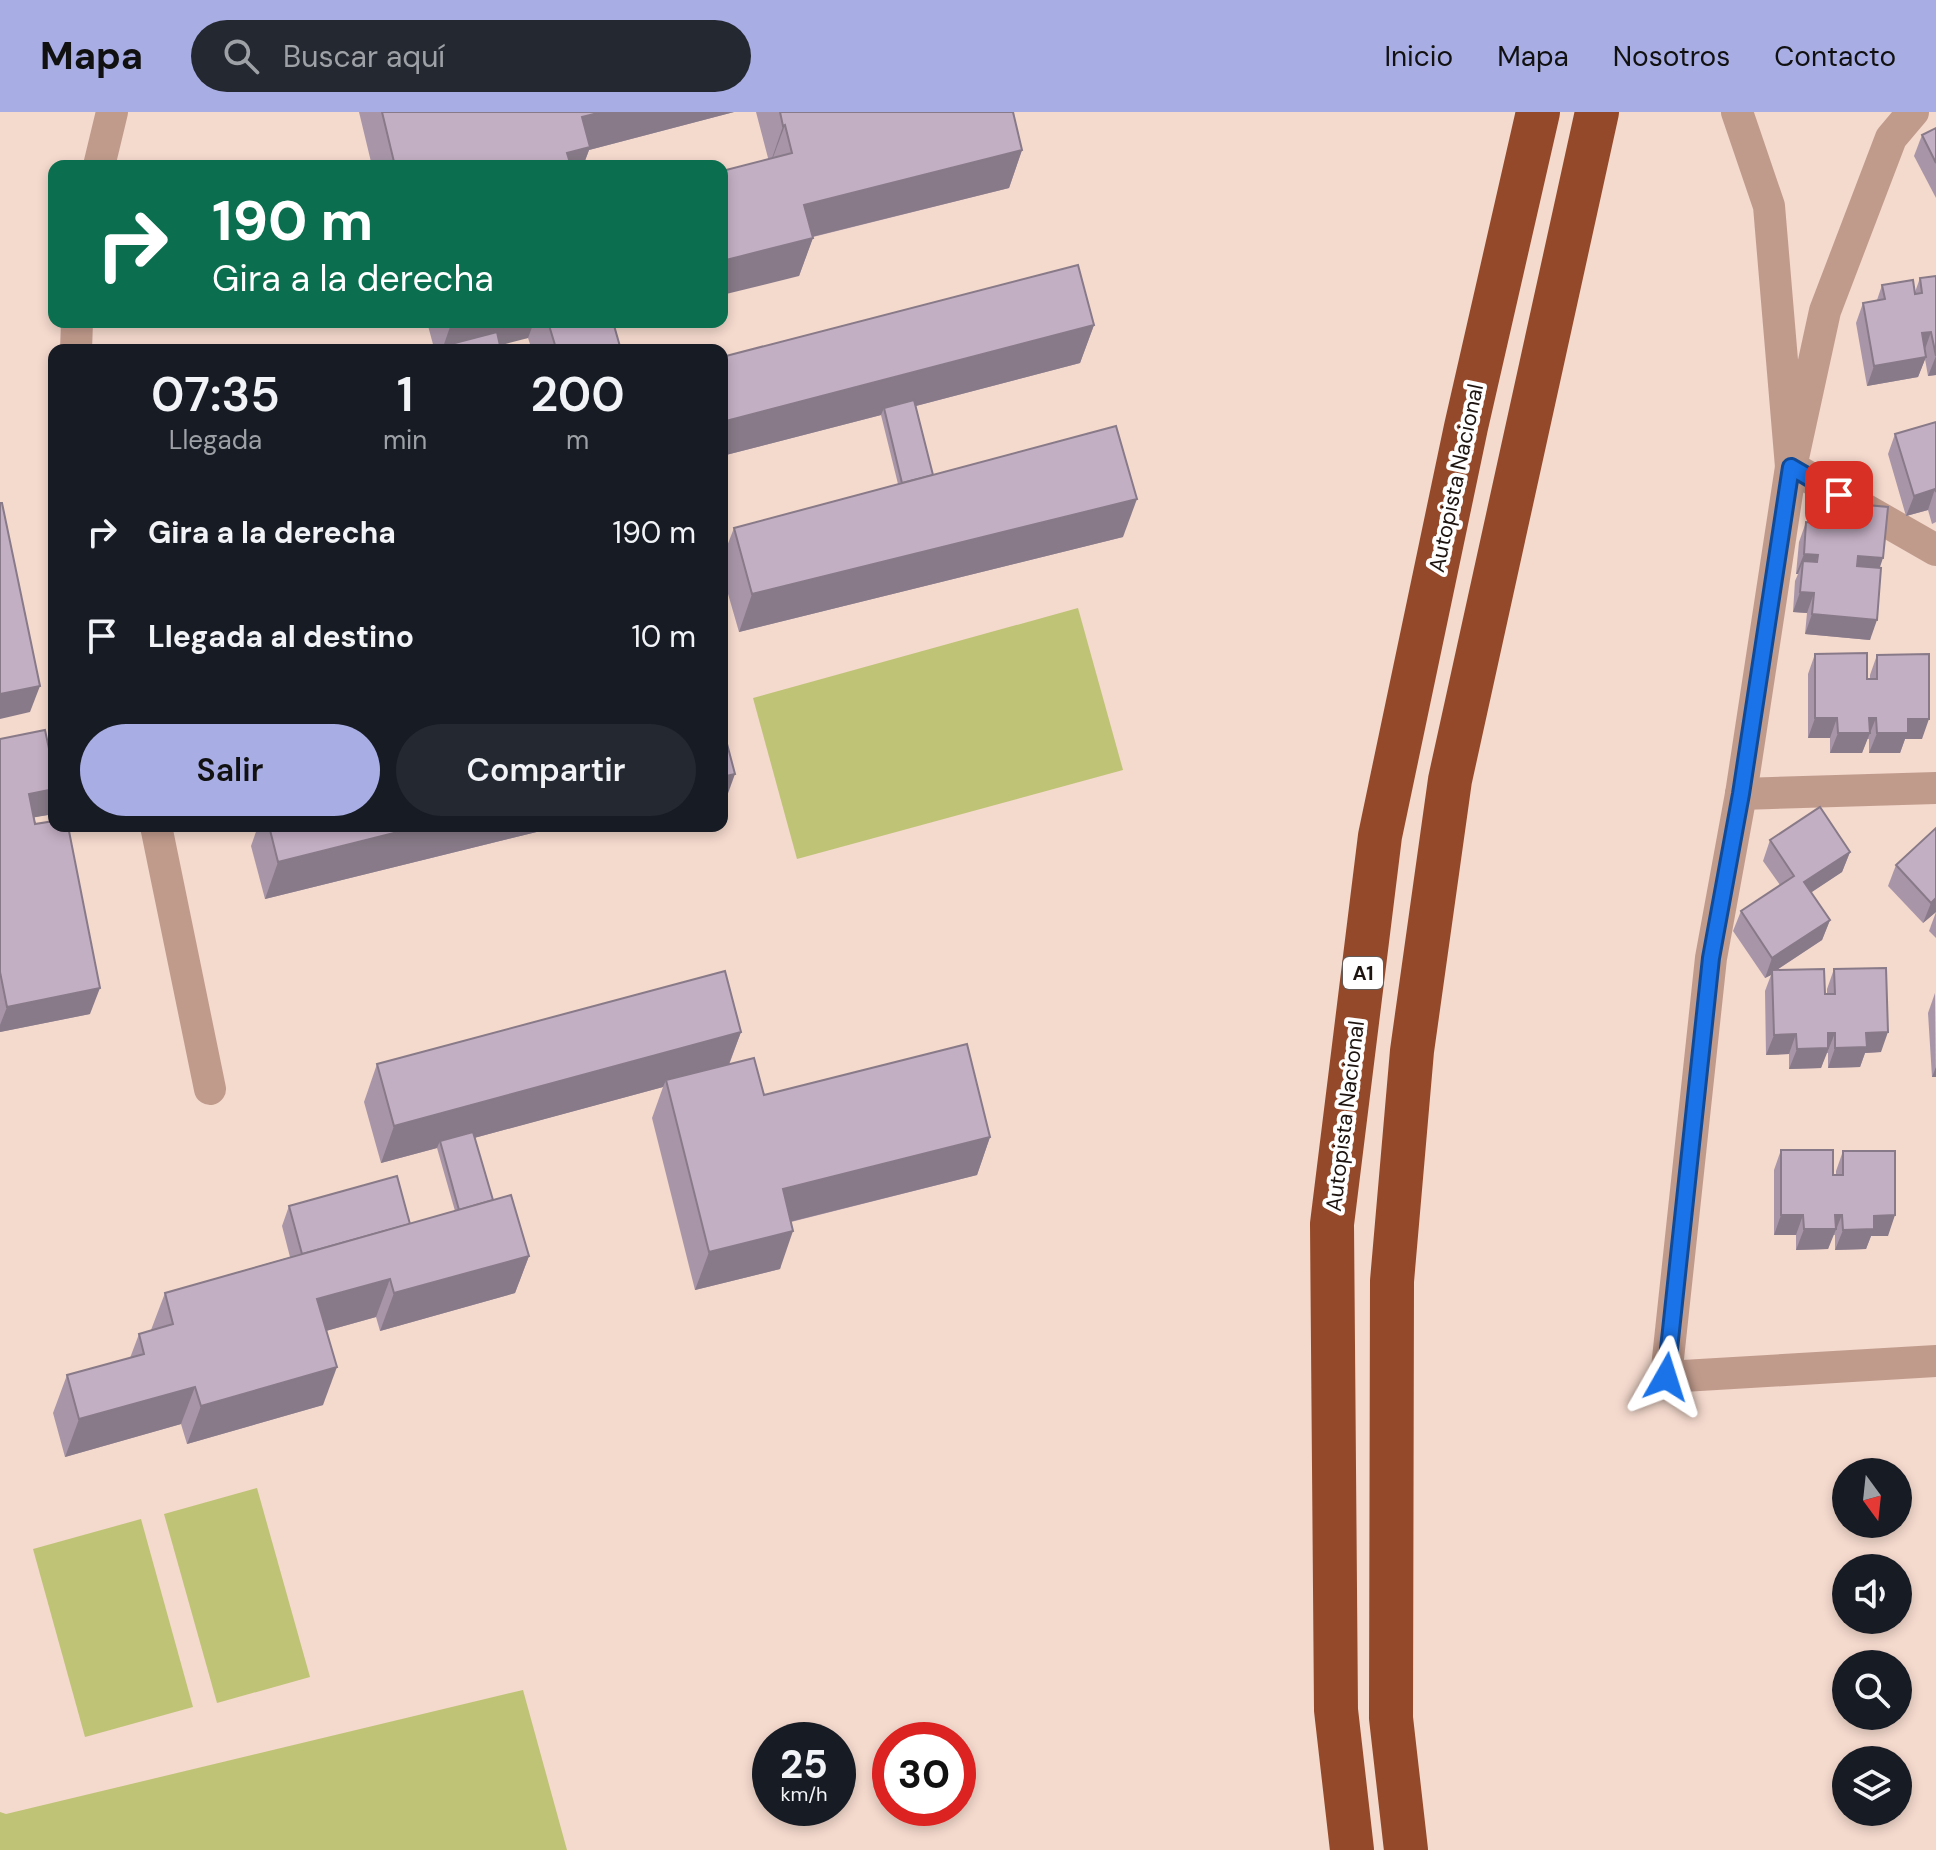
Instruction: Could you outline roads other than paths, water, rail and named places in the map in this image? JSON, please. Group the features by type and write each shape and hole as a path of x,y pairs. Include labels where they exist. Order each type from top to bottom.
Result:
{"highway":[{"name":"Autopista Nacional","path":"1352,1850 1336,1710 1332,1224 1380,836 1466,427 1538,112"},
{"path":"1406,1850 1391,1718 1392,1281 1412,1051 1450,780 1597,112"}],"street":[{"path":"100,160 112,112"},
{"path":"1737,112 1769,206 1791,467"},
{"path":"1913,112 1891,138 1825,311 1791,467 1741,794 1711,958 1666,1377 1936,1361"},
{"path":"1791,467 1936,550"},
{"path":"1741,794 1936,788"},
{"path":"157,832 210,1089"}]}
